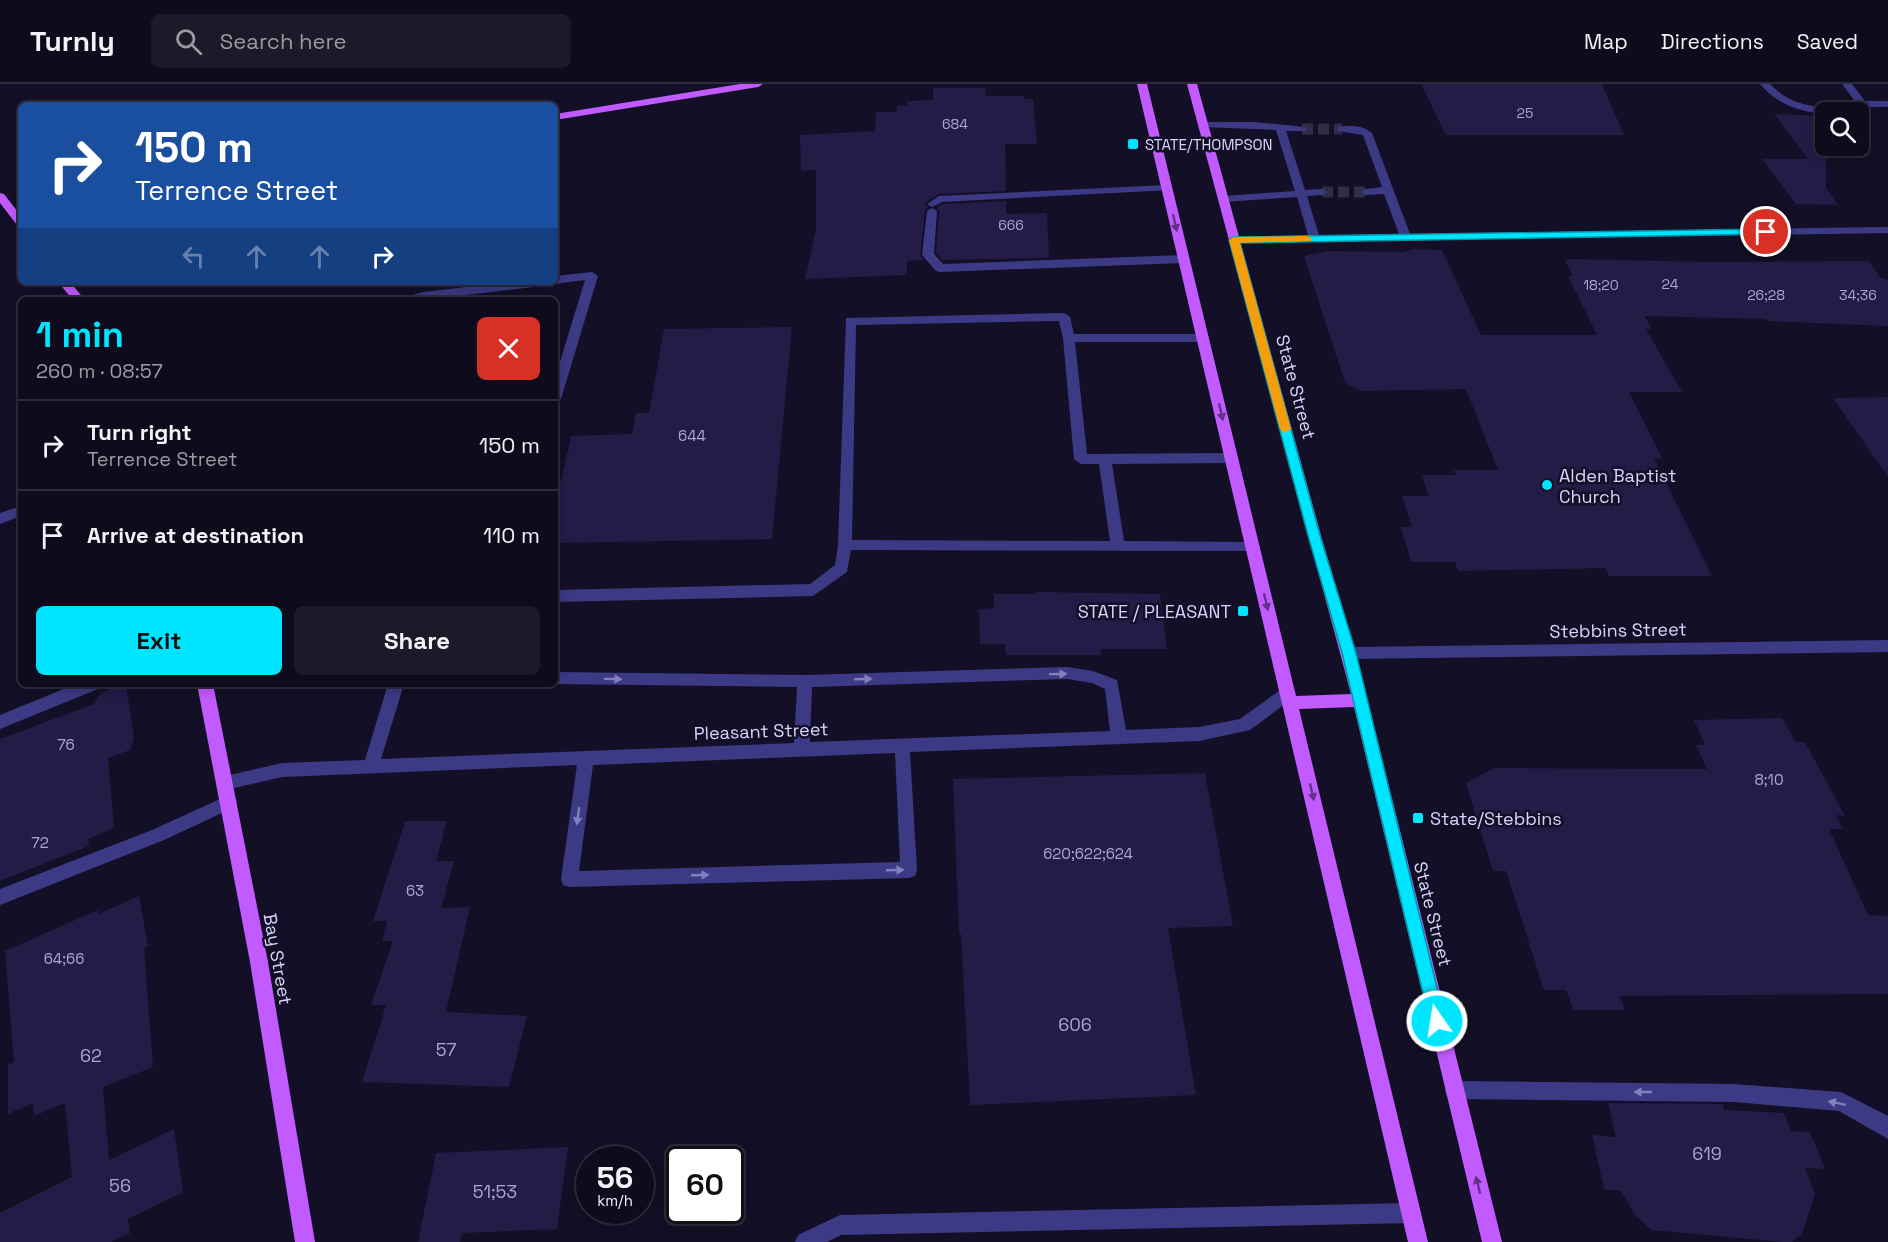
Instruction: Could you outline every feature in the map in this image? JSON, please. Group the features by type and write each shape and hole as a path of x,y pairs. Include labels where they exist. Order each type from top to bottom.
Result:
{"main road":[{"path":"558,117 758,84"},
{"path":"1142,84 1418,1242"},
{"name":"State Street","path":"1192,84 1315,539 1349,653 1492,1242"},
{"path":"2,201 18,200"},
{"path":"2,201 18,220"},
{"path":"66,285 76,297"},
{"name":"Bay Street","path":"206,687 282,1093 305,1242"},
{"path":"1289,698 1360,700"}],"street":[{"path":"1765,84 1771,93 1782,101 1804,109 1815,109"},
{"path":"1846,84 1860,102"},
{"path":"1869,104 1888,104"},
{"path":"1203,124 1302,129"},
{"path":"1280,127 1299,194 1315,239"},
{"path":"1342,129 1357,129 1367,134 1406,238"},
{"path":"1167,188 939,199 932,207 928,255 940,268 1184,259"},
{"path":"1366,192 1388,190"},
{"path":"1223,198 1322,192"},
{"path":"1234,240 1888,230"},
{"path":"558,280 592,276 558,389"},
{"path":"420,297 516,285"},
{"path":"558,596 813,590 842,568 845,545 850,321 1064,317 1069,338 1081,459 1231,458"},
{"path":"1069,338 1203,338"},
{"path":"1105,459 1118,546"},
{"path":"0,519 18,512"},
{"path":"845,545 1253,547"},
{"name":"Stebbins Street","path":"1349,653 1888,646"},
{"path":"558,678 805,681 1067,673 1093,677 1112,685 1119,737"},
{"path":"802,749 805,681"},
{"path":"0,722 86,687"},
{"path":"371,766 395,687"},
{"name":"Pleasant Street","path":"225,783 282,770 1199,734 1244,725 1289,698"},
{"path":"586,758 569,879 909,870 902,745"},
{"path":"0,897 158,835 229,802"},
{"path":"1454,1090 1734,1093 1841,1102 1882,1123 1888,1130"},
{"path":"805,1242 840,1225 1411,1213"}],"building":[{"path":"1421,84 1602,84 1624,135 1446,135"},
{"path":"933,88 985,88 986,96 1024,96 1025,99 1033,99 1037,144 1005,144 1006,191 939,194 926,202 925,205 928,207 925,211 920,255 924,260 907,261 907,275 805,279 816,229 816,170 801,171 800,135 875,131 876,112 897,112 897,106 907,106 907,101 933,100"},
{"path":"1774,114 1815,116 1815,156 1826,156 1826,188 1838,205 1796,204 1762,159 1808,159"},
{"path":"1006,201 1006,214 1047,213 1049,258 942,260 936,253 939,211 936,208 943,204"},
{"path":"1414,249 1442,250 1481,335 1597,335 1568,276 1573,276 1565,260 1570,259 1712,262 1868,261 1881,278 1888,280 1888,326 1767,321 1766,319 1644,316 1652,329 1646,329 1682,392 1629,392 1662,458 1654,458 1712,576 1609,576 1606,568 1458,571 1455,562 1411,562 1401,527 1412,527 1402,496 1428,496 1422,475 1456,475 1454,470 1498,470 1466,389 1361,391 1345,383 1304,256 1328,251 1403,252"},
{"path":"792,327 772,539 558,543 558,494 571,436 632,434 636,413 649,413 664,329"},
{"path":"1888,397 1888,477 1833,398"},
{"path":"1036,592 1160,594 1167,649 1101,649 1101,655 1006,655 1005,644 980,644 979,609 994,608 994,594 1036,594"},
{"path":"113,687 126,687 134,738 130,750 108,758 114,828 88,839 89,846 0,881 0,739 94,704 100,694"},
{"path":"1782,718 1796,742 1805,742 1845,816 1836,815 1843,829 1829,829 1868,915 1888,916 1888,994 1620,996 1625,1010 1573,1010 1566,990 1544,990 1506,871 1493,871 1466,783 1494,768 1707,769 1696,745 1705,745 1694,720"},
{"path":"1205,773 1233,926 1168,928 1196,1095 970,1105 961,934 959,934 953,779"},
{"path":"405,821 447,821 436,861 454,861 441,908 470,907 446,1012 527,1016 509,1087 362,1082 386,1005 371,1005 393,941 382,941 387,921 373,921"},
{"path":"139,896 148,946 144,948 153,1067 103,1087 109,1160 174,1129 183,1192 128,1219 130,1233 111,1242 0,1242 0,1213 72,1177 65,1103 34,1116 33,1103 8,1114 8,1065 14,1062 5,951 98,910 98,914"},
{"path":"1608,1103 1723,1104 1724,1110 1784,1113 1791,1131 1810,1132 1825,1169 1805,1168 1815,1194 1802,1234 1792,1242 1784,1242 1651,1230 1635,1215 1621,1191 1604,1189 1592,1135 1616,1137"},
{"path":"568,1147 557,1229 462,1233 460,1242 418,1242 436,1153"}],"tunnel":[{"path":"1302,129 1342,129"},
{"path":"1322,192 1366,192"}],"slow traffic":[{"path":"1285,429 1234,240 1307,239"}],"place":[{"name":"STATE/THOMPSON","path":"1133,144"},
{"name":"Alden Baptist Church","path":"1547,485"},
{"name":"STATE / PLEASANT","path":"1243,611"},
{"name":"State/Stebbins","path":"1418,818"}],"route":[{"path":"1437,1021 1349,653 1315,539 1234,240 1766,232"}]}
